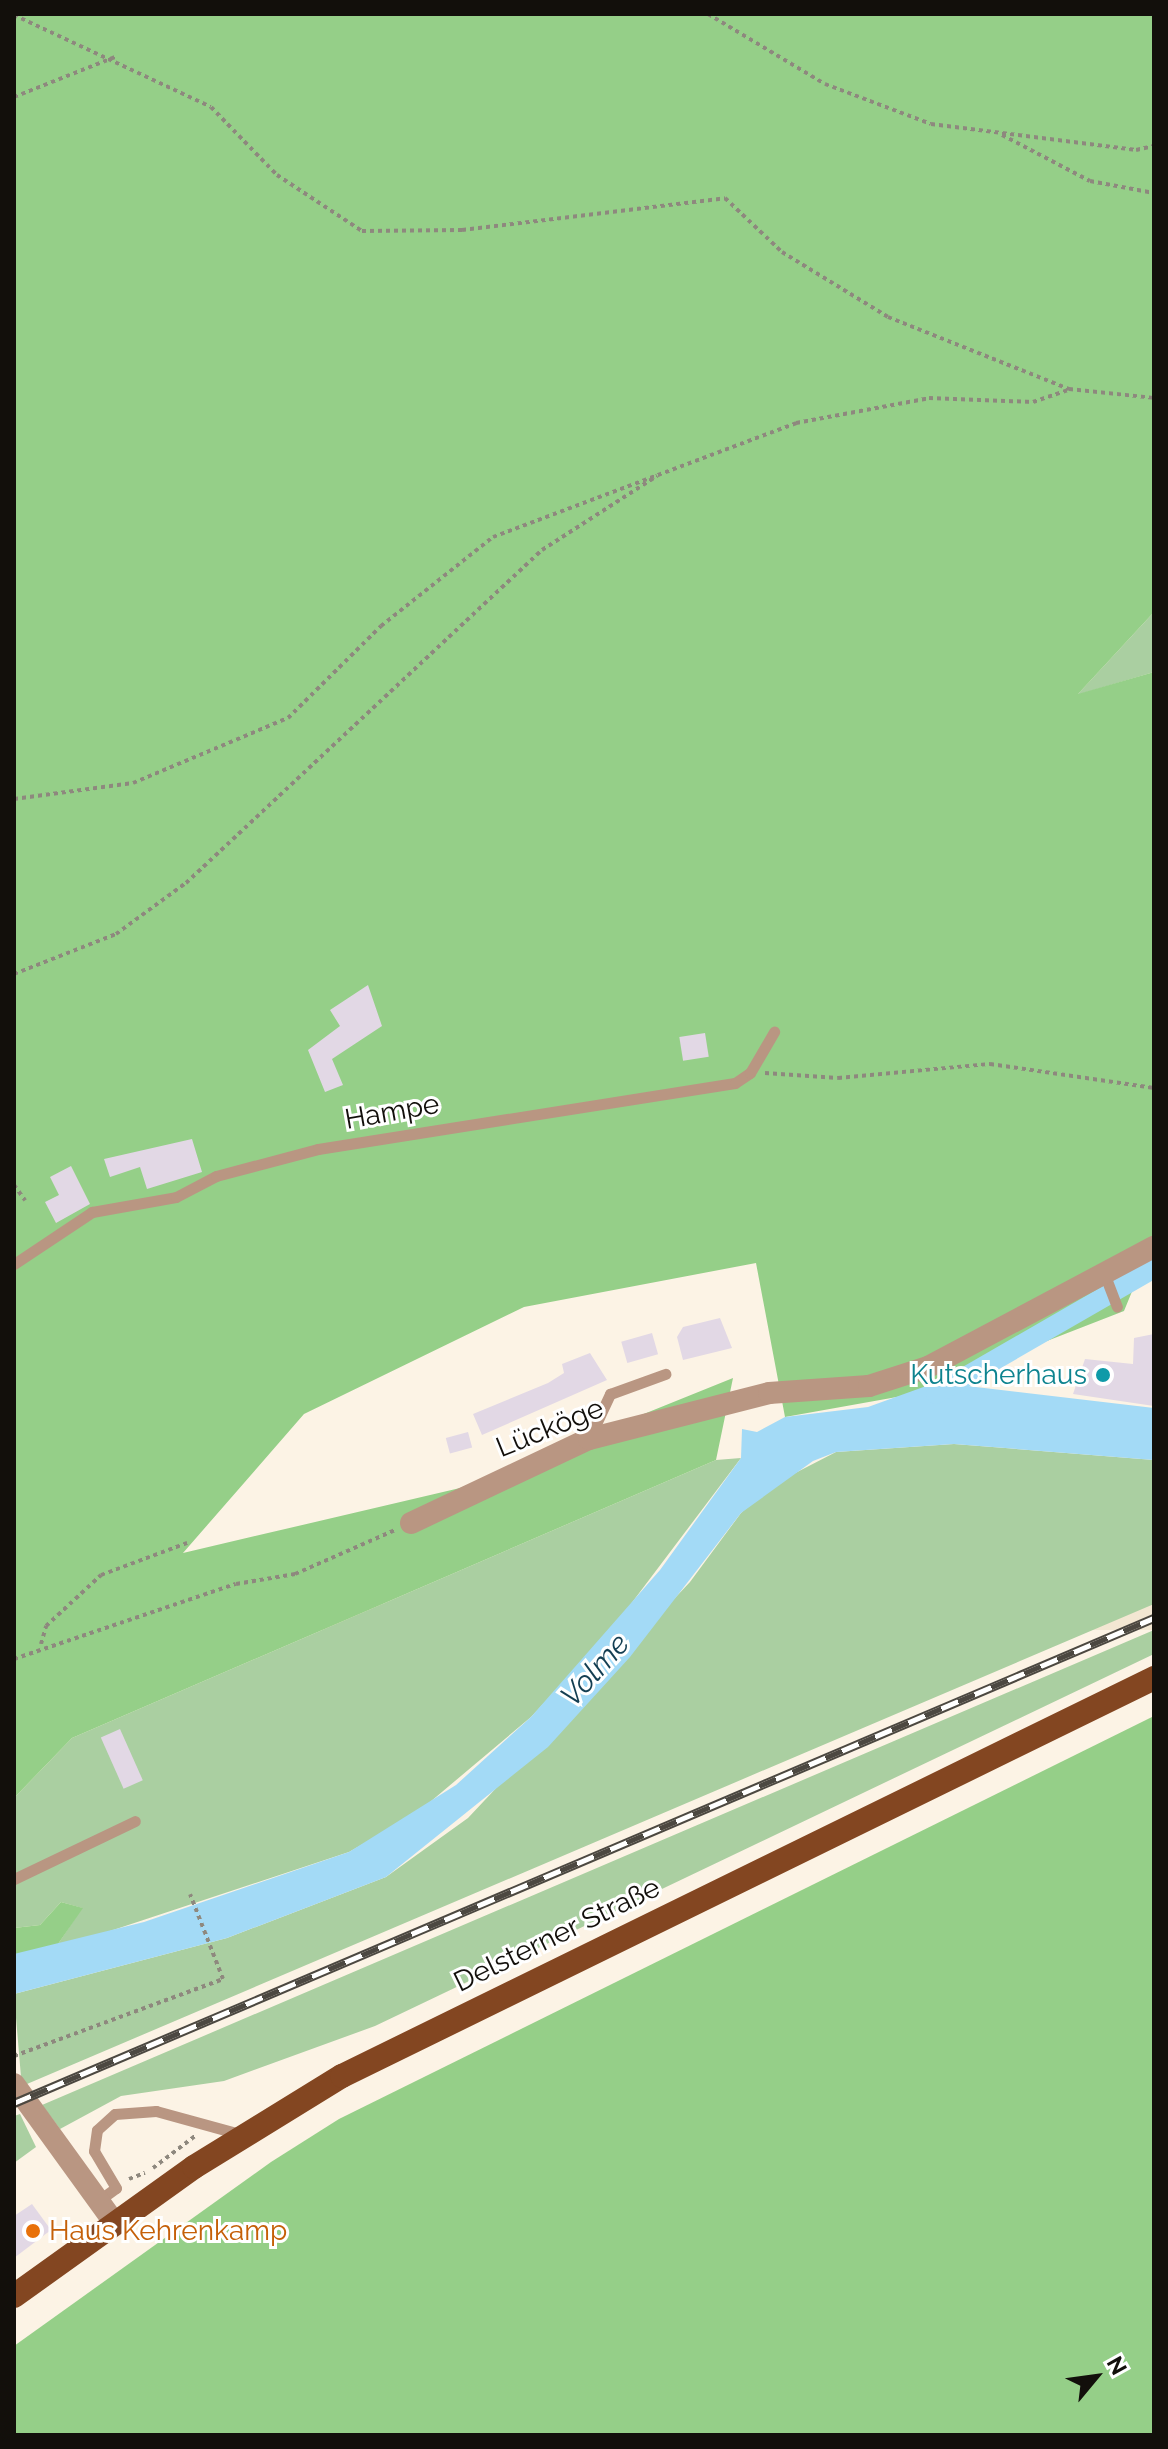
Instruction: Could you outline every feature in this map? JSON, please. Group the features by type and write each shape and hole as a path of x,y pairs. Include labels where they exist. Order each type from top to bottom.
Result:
{"main road":[{"name":"Delsterner Straße","path":"14,2296 114,2222 243,2135 440,2026 1154,1678"}],"street":[{"name":"Lücköge","path":"411,1523 589,1439 769,1393 869,1386 928,1367 1154,1247"},
{"path":"14,2084 114,2222"}],"lane":[{"path":"750,1073 774,1032"},
{"name":"Hampe","path":"14,1264 92,1212 176,1197 261,1163 540,1109 735,1083 750,1073"},
{"path":"1104,1273 1117,1307"},
{"path":"589,1439 610,1394 665,1374"},
{"path":"14,1879 135,1821"},
{"path":"97,2201 116,2188 94,2151 97,2130 115,2114 156,2111 243,2135"}],"path":[{"path":"708,14 872,105 1000,133 1154,146"},
{"path":"14,15 115,57 211,107 277,175 362,231 462,230 725,198 782,252 888,317 1069,389 1154,398"},
{"path":"14,97 115,57"},
{"path":"1000,133 1090,181 1154,193"},
{"path":"14,799 133,783 288,718 381,626 493,537 796,423 929,398 1033,402 1069,389"},
{"path":"14,974 116,934 186,883 542,550 666,470"},
{"path":"750,1073 838,1078 990,1064 1154,1088"},
{"path":"14,1185 25,1200"},
{"path":"14,1659 41,1644 86,1638 236,1584 295,1574 411,1523"},
{"path":"41,1644 46,1626 101,1575 187,1543"},
{"path":"14,2056 223,1979 190,1894"}],"shaded area":[{"path":"14,1604 1154,1604 1154,1630 14,1630"}],"green space":[{"path":"14,14 1154,14 1154,612 1078,694 1154,672 1154,1238 1124,1311 908,1395 785,1417 756,1263 524,1307 304,1414 183,1553 460,1488 733,1378 716,1460 72,1738 14,1798"},
{"path":"1154,612 1154,672 1077,695"},
{"path":"954,1444 1154,1460 1154,1604 27,2084 21,2077 14,1994 227,1938 386,1877 468,1818 690,1582 741,1513 772,1485 836,1452"},
{"path":"741,1458 609,1633 531,1717 417,1813 349,1852 95,1936 58,1944 82,1908 61,1902 40,1925 14,1928 14,1798 72,1738 716,1460"},
{"path":"1154,1630 1154,1654 375,2026 224,2081 121,2096 60,2129 42,2105"},
{"path":"1154,1716 1154,2435 14,2435 14,2346 271,2162 339,2119"},
{"path":"61,1902 83,1908 58,1944 14,1955 14,1928 40,1925"},
{"path":"20,2114 36,2147 14,2163 14,2116"}],"water":[{"name":"Volme","path":"954,1376 959,1385 1154,1408 1154,1460 954,1444 836,1452 813,1461 741,1513 630,1657 548,1747 386,1877 227,1938 14,1994 14,1954 144,1922 349,1852 456,1785 531,1717 660,1570 741,1458 742,1429 757,1432 785,1417 868,1407"}],"building":[{"path":"368,985 382,1026 332,1059 343,1085 325,1092 308,1050 340,1026 330,1010"},
{"path":"705,1033 709,1057 683,1061 679,1037"},
{"path":"192,1139 202,1172 147,1189 140,1167 110,1177 104,1159"},
{"path":"71,1166 90,1204 56,1223 45,1202 59,1195 50,1177"},
{"path":"720,1318 732,1348 683,1360 677,1337 683,1327"},
{"path":"652,1333 658,1354 627,1363 621,1342"},
{"path":"1154,1334 1154,1406 1073,1394 1085,1359 1133,1364 1134,1338"},
{"path":"590,1353 607,1380 482,1435 473,1414 548,1383 564,1373 562,1364"},
{"path":"468,1432 472,1447 450,1453 446,1438"},
{"path":"120,1729 143,1780 124,1789 101,1738"},
{"name":"Haus Kehrenkamp","path":"32,2204 51,2230 14,2258 14,2216"}],"waterway":[{"path":"936,1394 1154,1268"}],"railway":[{"path":"14,2103 1154,1618"}],"place":[{"name":"Kutscherhaus","path":"1103,1375"},
{"name":"Haus Kehrenkamp","path":"33,2231"}]}
